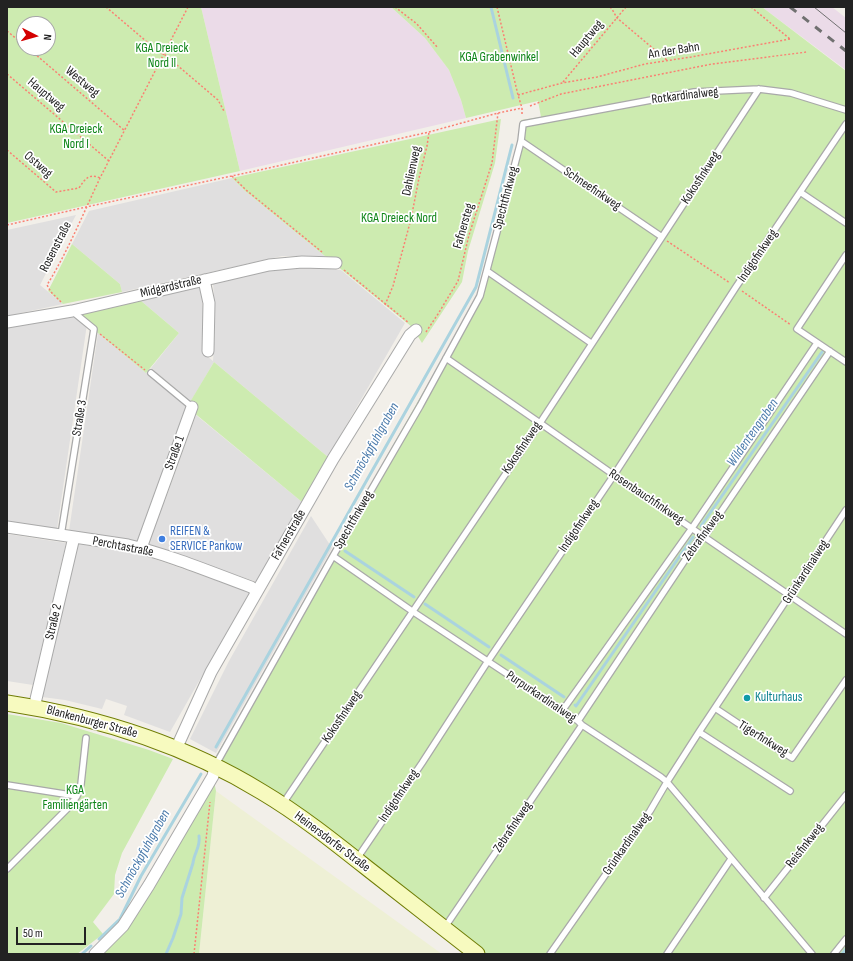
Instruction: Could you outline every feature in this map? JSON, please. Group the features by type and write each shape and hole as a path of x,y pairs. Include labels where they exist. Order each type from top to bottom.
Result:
{"main road":[{"name":"Blankenburger Straße","path":"7,703 61,713 109,725 176,749"},
{"name":"Heinersdorfer Straße","path":"176,749 215,766 282,805 320,831 477,954"}],"street":[{"name":"Midgardstraße","path":"7,322 72,311 269,265 302,262 336,263"},
{"path":"204,280 209,303 208,351"},
{"name":"Fafnerstraße","path":"176,749 211,672 333,460 410,335 419,333"},
{"name":"Straße 1","path":"141,548 192,407"},
{"name":"Perchtastraße","path":"7,527 141,548 250,587 257,591"},
{"name":"Straße 2","path":"35,708 74,537"},
{"path":"95,954 123,926 149,885 213,776 215,766"}],"lane":[{"name":"Rotkardinalweg","path":"523,124 694,92 759,89 791,93 846,110"},
{"name":"Kokosfinkweg","path":"282,805 535,428 540,423 591,343 759,89"},
{"name":"Spechtfinkweg","path":"215,766 480,296 521,141 523,124"},
{"name":"Indigofinkweg","path":"356,860 614,475 732,294 846,124"},
{"name":"Schneefinkweg","path":"521,141 662,237"},
{"path":"800,192 846,223"},
{"path":"846,255 797,329 846,362"},
{"path":"487,272 591,343"},
{"path":"72,311 94,329"},
{"name":"Straße 3","path":"61,535 94,329"},
{"name":"Zebrafinkweg","path":"562,711 692,528 817,343"},
{"name":"Zebrafinkweg","path":"444,928 580,723 699,539 704,537 830,351"},
{"name":"Rosenbauchfinkweg","path":"446,358 846,634"},
{"name":"Straße 1","path":"151,373 192,407"},
{"name":"Grünkardinalweg","path":"550,954 650,811 699,732 846,510"},
{"name":"Purpurkardinalweg","path":"333,556 412,611 661,777 667,782 812,954"},
{"name":"Tigerfinkweg","path":"716,708 792,758 846,680"},
{"path":"699,732 790,792"},
{"path":"7,869 67,809 77,796 81,784 86,738"},
{"path":"7,785 77,796"},
{"name":"Reisfinkweg","path":"764,898 846,795"},
{"path":"667,954 731,858"},
{"path":"834,954 846,939"}],"path":[{"path":"106,7 218,100 224,111"},
{"path":"86,207 188,7"},
{"path":"395,7 417,24 438,48"},
{"path":"7,225 429,132 522,108 497,7"},
{"path":"610,7 617,18 669,61"},
{"name":"Hauptweg","path":"562,83 626,7"},
{"name":"An der Bahn","path":"518,95 552,87 562,83 597,77 645,64 790,40 751,7"},
{"path":"7,31 16,38"},
{"path":"530,106 561,94 712,64 807,52"},
{"name":"Westweg","path":"37,56 125,131"},
{"name":"Hauptweg","path":"7,74 109,161"},
{"name":"Fafnersteg","path":"419,333 438,314 458,281 469,235 492,163 498,113"},
{"name":"Dahlienweg","path":"385,305 393,286 410,226 429,132"},
{"name":"Ostweg","path":"7,150 56,192 79,188 84,180 89,176 100,178"},
{"name":"Rosenstraße","path":"72,311 51,292 47,285 86,207"},
{"path":"94,329 147,372 151,373"},
{"path":"194,954 210,799"}],"shaded area":[{"path":"201,7 391,7 425,38 449,70 461,100 466,118 240,171"},
{"path":"762,7 832,7 846,18 846,70"},
{"path":"232,178 245,191 326,257 282,256 122,292 120,284 72,244 89,211"},
{"path":"76,215 40,285 63,304 7,316 7,230"},
{"path":"286,267 310,267 341,270 405,323 328,457 214,362 191,401 151,368 179,333 140,300 201,286 203,309 202,352 213,361 215,308 213,283 262,271"},
{"path":"75,314 87,324 57,529 7,522 7,328"},
{"path":"98,333 187,407 138,542 69,531"},
{"path":"196,415 302,502 257,582 147,545 163,501 165,501"},
{"path":"311,516 332,548 216,753 190,739 229,661"},
{"path":"7,534 66,543 33,685 7,681"},
{"path":"78,544 137,553 250,592 170,732 124,715 127,706 106,699 102,709 65,700 42,697"}],"green space":[{"path":"7,7 201,7 240,171 7,223"},
{"name":"KGA Grabenwinkel","path":"391,7 762,7 846,71 846,954 477,954 215,758 477,295 517,144 521,120 541,117 538,101 466,118 461,100 449,70 425,38"},
{"name":"KGA Dreieck Nord","path":"501,119 495,163 468,251 462,282 422,343 412,327 245,191 232,178"},
{"path":"72,244 120,284 122,292 63,304 48,291"},
{"path":"140,300 179,333 146,373 75,314 109,308"},
{"path":"214,362 328,457 302,502 187,407"},
{"name":"KGA Familiengärten","path":"7,714 61,723 149,750 173,759 122,853 115,875 114,894 93,922 103,934 77,954 7,954"},
{"path":"214,781 216,791 199,954 102,954 131,923"},
{"path":"216,791 442,954 199,954"}],"waterway":[{"name":"Schmöckpfuhlgraben","path":"491,7 513,98"},
{"name":"Schmöckpfuhlgraben","path":"216,747 476,287 512,145"},
{"name":"Wildentengraben","path":"701,526 822,352"},
{"name":"Wildentengraben","path":"575,705 576,706 693,537"},
{"name":"Wildentengraben","path":"345,551 414,597"},
{"name":"Wildentengraben","path":"425,604 489,647"},
{"name":"Wildentengraben","path":"501,655 564,697"},
{"name":"Schmöckpfuhlgraben","path":"99,939 120,919 141,876 201,774"},
{"path":"166,954 181,914 182,898 198,846 199,836"},
{"name":"Schmöckpfuhlgraben","path":"82,954 91,946"},
{"path":"842,954 846,949"}],"tram line":[{"path":"814,7 846,33"}],"railway":[{"path":"790,7 846,51"}],"place":[{"name":"REIFEN & SERVICE Pankow","path":"162,539"},
{"name":"Kulturhaus","path":"747,698"}],"park label":[{"name":"KGA Dreieck Nord II","path":"162,56"},
{"name":"KGA Dreieck Nord I","path":"76,138"}]}
